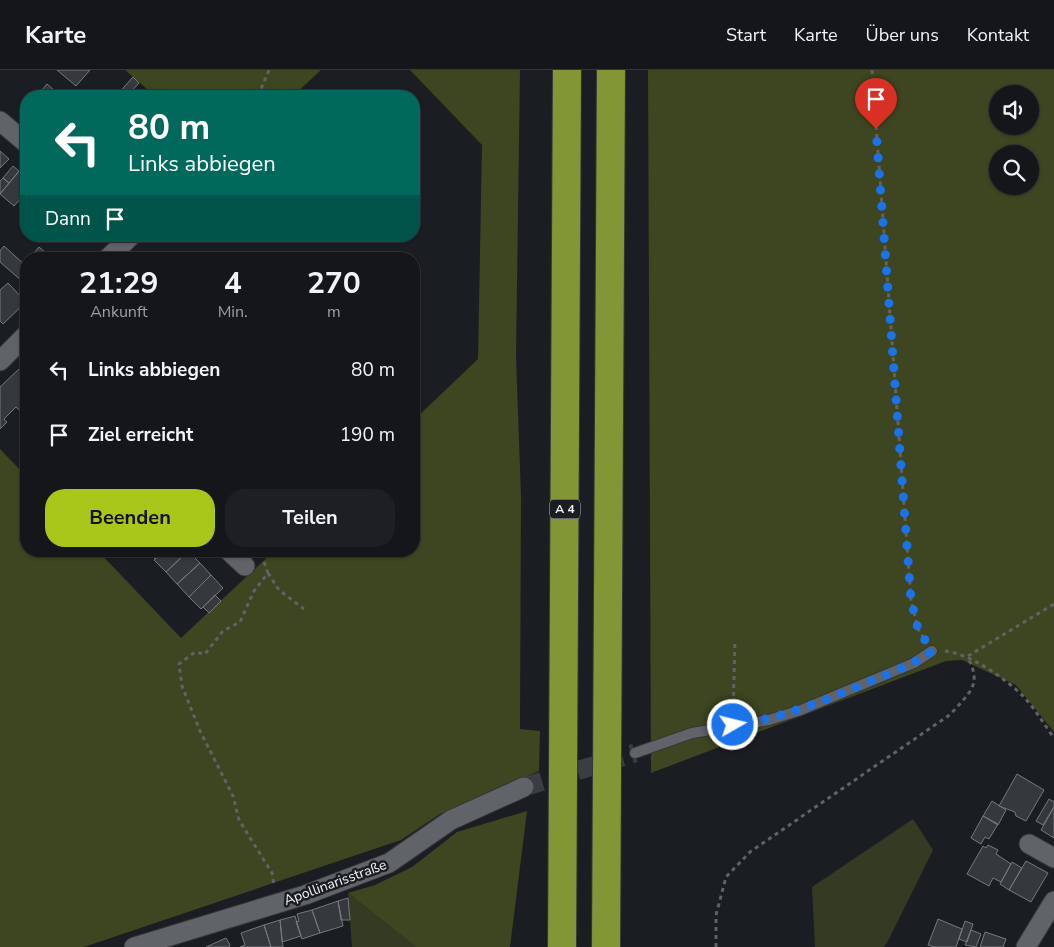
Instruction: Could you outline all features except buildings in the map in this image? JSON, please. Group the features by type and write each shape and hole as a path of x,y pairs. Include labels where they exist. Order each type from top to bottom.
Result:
{"highway":[{"name":"A 4","path":"562,947 567,70"},
{"path":"606,947 611,70"}],"street":[{"path":"0,121 20,138"},
{"path":"114,252 125,242"},
{"path":"0,361 20,343"},
{"path":"235,557 245,566"},
{"name":"Apollinarisstraße","path":"134,947 276,904 389,863 451,820 524,787"},
{"path":"1029,844 1054,858"},
{"path":"1026,947 1054,901"}],"lane":[{"path":"636,753 692,733 769,720 801,710 914,663 932,651"}],"path":[{"path":"261,90 269,70"},
{"path":"872,70 911,600 918,629 932,651 946,650 968,656 1016,690 1054,738"},
{"path":"245,566 264,562 268,573 279,590 304,609"},
{"path":"268,573 254,591 250,606 240,622 223,631 205,654 195,652 179,664 182,686 218,770 233,796 239,820 272,873 276,904"},
{"path":"968,656 1054,604"},
{"path":"733,725 735,640"},
{"path":"716,947 716,915 726,877 750,852 951,714 975,685 975,670 968,656"}],"green space":[{"path":"125,70 321,70 299,90 148,90"},
{"path":"410,70 520,70 516,357 521,496 520,729 540,731 539,771 440,814 401,840 84,947 0,947 0,449 20,470 20,557 104,557 181,638 268,557 420,557 420,414 478,359 482,145"},
{"path":"648,70 1054,70 1054,732 1016,685 962,660 946,661 651,773"},
{"path":"527,811 510,947 416,947 348,893 375,885 412,867 457,832"},
{"path":"913,819 933,850 887,943 883,947 815,947 812,887"},
{"path":"348,893 416,947 352,947"}],"tunnel":[{"path":"524,787 635,753"}],"route":[{"path":"733,725 769,720 801,710 914,663 932,651 918,629 911,600 876,129"}]}
